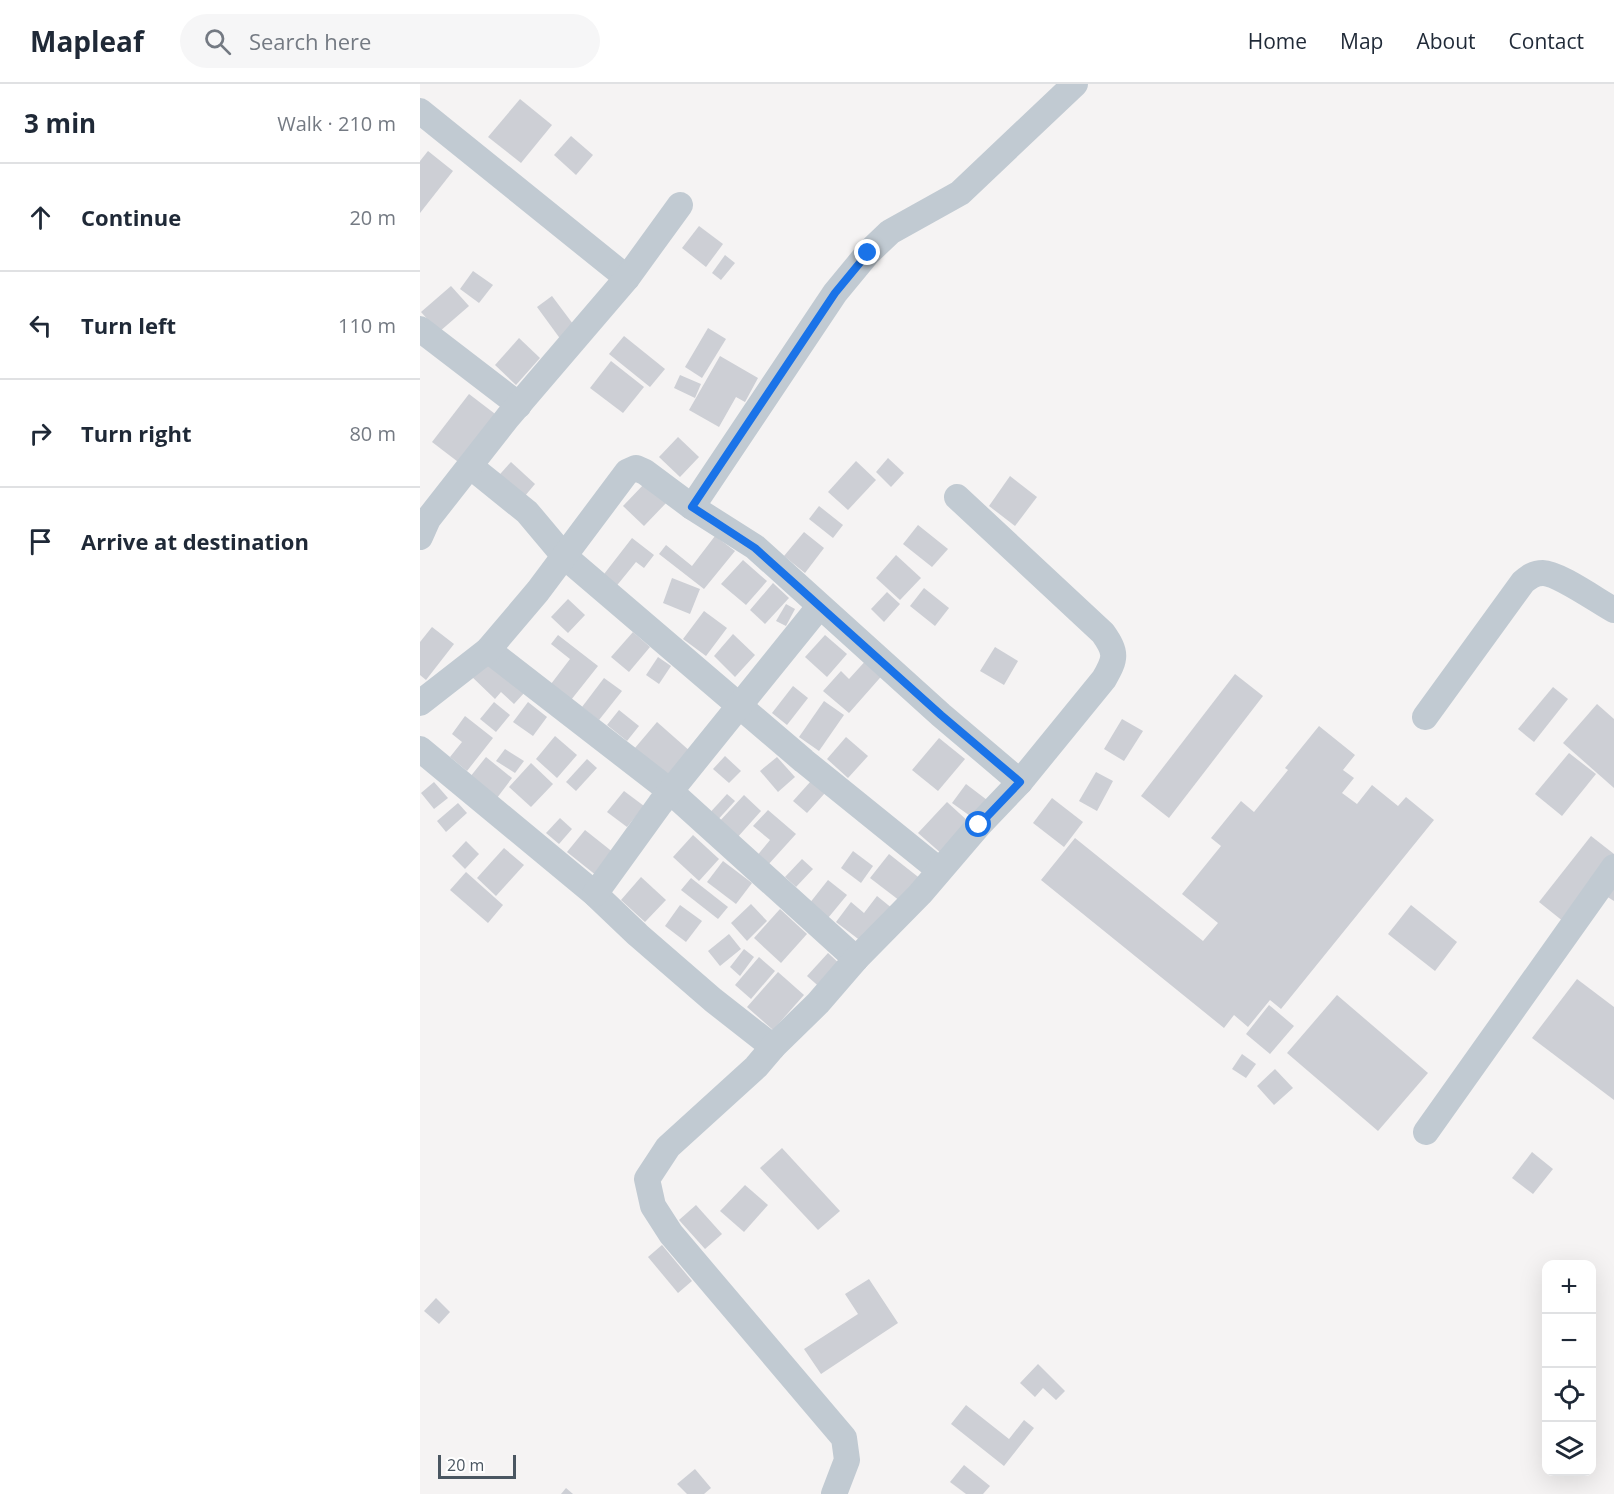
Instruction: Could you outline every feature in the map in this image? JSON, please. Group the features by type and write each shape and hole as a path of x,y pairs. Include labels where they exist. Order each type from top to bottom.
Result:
{"street":[{"path":"692,507 835,293 868,253 890,232 960,193 1075,84"},
{"path":"420,111 627,278"},
{"path":"420,537 428,519 519,405 627,278 680,205"},
{"path":"420,329 519,405"},
{"path":"470,466 527,512 564,556 740,706 939,870"},
{"path":"420,703 488,650 538,591 627,472 636,468 755,548 819,607 1020,782"},
{"path":"834,1494 847,1460 844,1438 671,1234 653,1206 647,1179 668,1147 756,1067 920,894 979,825 1020,782 1104,679 1114,662 1113,648 1103,633 957,497"},
{"path":"1425,717 1522,582 1532,574 1545,573 1562,580 1614,610"},
{"path":"595,894 670,791 819,607"},
{"path":"488,650 670,791 856,959"},
{"path":"420,749 595,894 697,986 773,1047"},
{"path":"1426,1132 1614,867"}],"building":[{"path":"520,99 552,125 521,163 488,137"},
{"path":"571,136 593,155 576,175 554,155"},
{"path":"428,151 453,171 420,213 420,161"},
{"path":"699,226 723,244 706,267 682,248"},
{"path":"725,255 735,263 721,280 712,273"},
{"path":"473,271 493,285 479,303 460,289"},
{"path":"451,286 469,306 439,332 421,312"},
{"path":"552,296 579,332 564,344 537,307"},
{"path":"708,328 726,339 702,378 685,367"},
{"path":"624,336 665,369 650,387 609,354"},
{"path":"519,338 540,358 516,385 495,365"},
{"path":"720,356 758,378 745,402 736,397 719,427 689,410"},
{"path":"611,361 644,387 623,413 590,388"},
{"path":"680,375 701,384 695,398 674,388"},
{"path":"469,394 503,420 466,468 432,442"},
{"path":"678,437 699,457 680,477 659,457"},
{"path":"888,458 904,473 891,487 876,472"},
{"path":"856,461 876,480 848,510 828,492"},
{"path":"511,462 535,484 519,503 493,482"},
{"path":"1010,476 1037,497 1015,526 989,506"},
{"path":"647,481 668,501 644,526 623,506"},
{"path":"819,506 843,525 833,538 809,519"},
{"path":"918,525 948,549 932,567 903,544"},
{"path":"804,532 824,548 805,573 784,556"},
{"path":"715,536 735,551 704,589 659,554 666,545 692,566"},
{"path":"632,538 654,555 644,568 636,562 614,589 601,578"},
{"path":"896,555 921,578 900,600 876,578"},
{"path":"743,560 767,581 746,605 721,584"},
{"path":"672,578 700,589 690,614 663,603"},
{"path":"773,583 789,598 765,624 750,610"},
{"path":"924,588 949,608 935,626 910,606"},
{"path":"887,592 900,604 884,622 871,609"},
{"path":"568,599 585,615 568,633 551,617"},
{"path":"786,604 795,609 786,626 776,621"},
{"path":"704,611 727,628 706,656 683,639"},
{"path":"432,627 454,644 426,680 420,675 420,642"},
{"path":"633,632 650,647 629,672 611,657"},
{"path":"733,634 755,655 735,677 714,656"},
{"path":"558,635 598,666 571,700 551,684 570,659 551,644"},
{"path":"825,635 847,654 827,677 805,657"},
{"path":"995,647 1018,661 1004,685 980,671"},
{"path":"486,656 525,692 514,704 501,692 495,699 469,674"},
{"path":"658,657 671,666 659,684 646,675"},
{"path":"869,657 886,671 849,713 823,691 841,671 849,679"},
{"path":"1235,674 1263,696 1169,818 1141,796"},
{"path":"604,678 622,691 599,720 582,707"},
{"path":"793,686 808,698 787,725 772,713"},
{"path":"1553,687 1568,699 1534,742 1518,729"},
{"path":"824,701 844,715 819,751 799,737"},
{"path":"494,702 510,715 496,732 480,719"},
{"path":"528,702 547,717 533,736 513,722"},
{"path":"1597,704 1614,719 1614,788 1563,743"},
{"path":"619,710 639,726 627,741 607,725"},
{"path":"465,716 493,738 467,771 450,757 462,742 452,734"},
{"path":"1122,719 1143,731 1124,761 1104,749"},
{"path":"657,722 691,752 663,785 629,755"},
{"path":"1319,726 1355,755 1343,770 1354,778 1342,793 1357,804 1372,785 1398,806 1406,797 1434,820 1281,1009 1270,1000 1248,1027 1234,1015 1224,1028 1041,880 1075,838 1203,941 1218,923 1182,894 1221,846 1211,838 1241,801 1254,812"},
{"path":"555,736 577,755 557,778 536,759"},
{"path":"846,737 868,756 848,778 827,759"},
{"path":"939,738 965,759 938,791 912,770"},
{"path":"505,749 524,761 515,773 496,761"},
{"path":"1569,753 1596,774 1562,816 1535,794"},
{"path":"725,756 741,771 729,783 713,769"},
{"path":"486,757 512,778 497,798 470,777"},
{"path":"777,757 795,777 778,792 760,771"},
{"path":"587,759 597,768 576,791 566,782"},
{"path":"531,763 553,784 531,807 509,787"},
{"path":"1096,772 1113,781 1097,811 1079,801"},
{"path":"811,781 825,793 807,813 793,801"},
{"path":"434,782 448,798 434,809 421,793"},
{"path":"966,784 987,800 973,818 952,803"},
{"path":"624,791 644,806 627,827 607,812"},
{"path":"727,794 735,801 714,824 706,817"},
{"path":"744,795 761,811 736,839 718,823"},
{"path":"1052,798 1083,822 1064,847 1033,823"},
{"path":"947,802 970,823 942,854 918,833"},
{"path":"458,803 467,813 446,832 437,821"},
{"path":"768,810 796,834 767,866 756,857 770,840 753,826"},
{"path":"560,818 572,829 559,844 546,833"},
{"path":"585,830 614,853 597,876 567,852"},
{"path":"693,835 719,859 699,881 673,857"},
{"path":"1591,836 1614,854 1614,859 1564,922 1539,902"},
{"path":"466,841 479,854 465,869 452,856"},
{"path":"504,848 524,865 496,896 477,878"},
{"path":"853,851 873,866 861,883 841,868"},
{"path":"889,854 922,880 904,904 870,878"},
{"path":"802,859 813,869 796,887 785,877"},
{"path":"723,861 752,883 736,904 707,882"},
{"path":"466,872 503,905 488,923 450,890"},
{"path":"641,877 666,900 645,922 621,900"},
{"path":"691,878 728,907 718,919 681,890"},
{"path":"828,880 847,895 828,918 809,904"},
{"path":"1614,886 1614,901 1606,896"},
{"path":"877,896 893,909 866,945 836,922 851,902 864,913"},
{"path":"751,904 767,921 747,941 731,923"},
{"path":"680,905 702,921 686,942 665,926"},
{"path":"1411,905 1457,942 1435,971 1388,934"},
{"path":"780,909 807,934 781,963 754,938"},
{"path":"729,934 741,949 720,966 708,951"},
{"path":"744,949 754,957 740,976 730,967"},
{"path":"828,953 843,967 823,990 807,976"},
{"path":"759,957 775,971 751,999 735,985"},
{"path":"778,972 804,995 773,1030 747,1007"},
{"path":"1577,979 1614,1007 1614,1100 1532,1038"},
{"path":"1337,995 1428,1073 1378,1131 1287,1053"},
{"path":"1269,1005 1294,1026 1270,1054 1246,1034"},
{"path":"1242,1054 1256,1064 1246,1078 1232,1069"},
{"path":"1275,1069 1293,1088 1274,1105 1257,1086"},
{"path":"782,1148 840,1211 818,1230 760,1168"},
{"path":"1532,1152 1553,1169 1533,1194 1512,1178"},
{"path":"745,1185 768,1205 744,1232 720,1211"},
{"path":"696,1205 722,1234 705,1249 679,1220"},
{"path":"662,1245 692,1281 678,1293 648,1257"},
{"path":"869,1279 898,1323 821,1374 804,1349 858,1314 845,1294"},
{"path":"436,1298 450,1312 439,1324 424,1311"},
{"path":"1038,1364 1065,1391 1056,1400 1043,1388 1035,1397 1020,1383"},
{"path":"966,1405 1009,1439 1024,1420 1034,1428 1004,1466 951,1424"},
{"path":"964,1465 990,1486 983,1494 966,1494 950,1482"},
{"path":"695,1469 711,1488 704,1494 687,1494 677,1484"},
{"path":"566,1488 573,1494 561,1494"}],"route":[{"path":"868,253 835,293 692,507 755,548 941,715 1020,782 979,825"}]}
